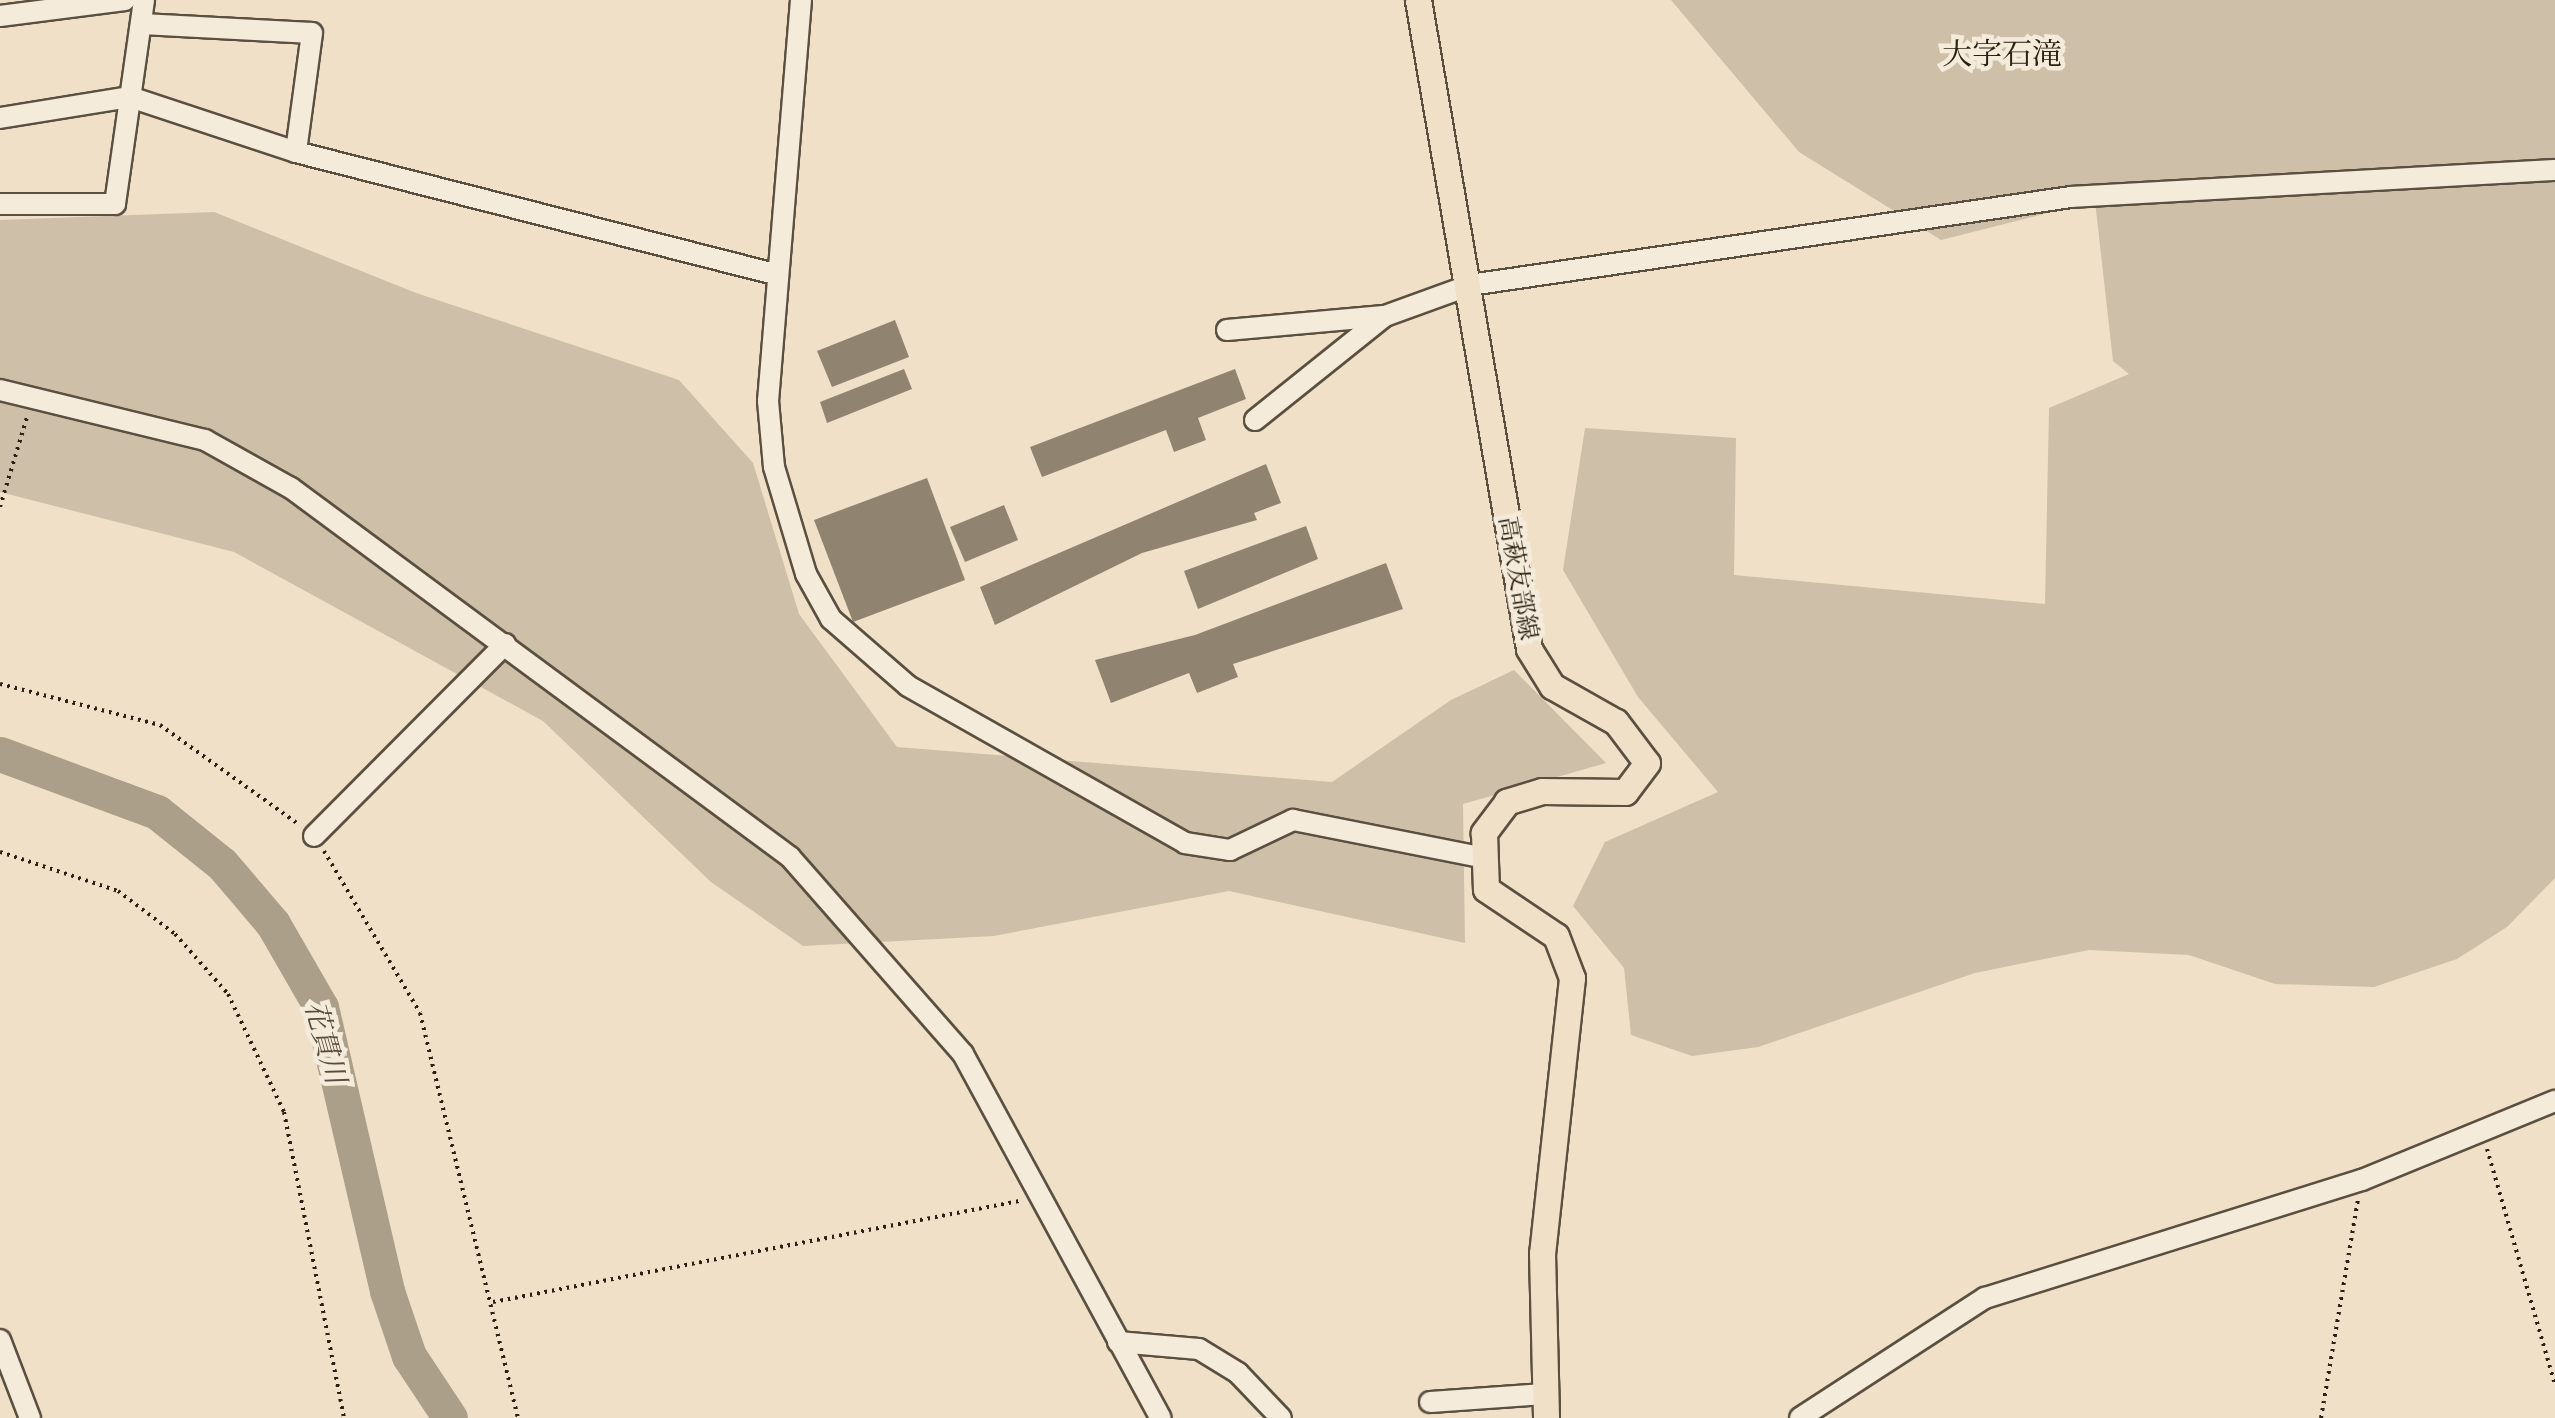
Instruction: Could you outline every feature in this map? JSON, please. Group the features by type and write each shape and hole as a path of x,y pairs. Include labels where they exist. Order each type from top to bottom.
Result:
{"main road":[{"name":"高萩友部線","path":"1418,0 1530,650 1552,686 1616,722 1647,763 1626,792 1542,791 1507,802 1484,833 1480,856"},
{"path":"1480,856 1486,889 1556,936 1572,978 1542,1252 1546,1406"}],"street":[{"path":"0,16 125,0"},
{"path":"0,204 115,204 144,0"},
{"path":"802,0 778,276 774,467 806,574 831,620 908,686 1186,844 1230,850 1293,820 1480,856"},
{"path":"142,24 312,33 296,152"},
{"path":"0,118 130,97 296,152 778,276"},
{"path":"1227,330 1385,316 1470,285 2071,198 2555,170"},
{"path":"1255,420 1385,316"},
{"path":"0,390 34,393 204,440 291,488 352,541 505,644 790,858 837,906 963,1054 1034,1198 1161,1418"},
{"path":"314,836 505,644"},
{"path":"1800,1418 1985,1298 2362,1180 2555,1102"},
{"path":"0,1340 30,1418"},
{"path":"1118,1342 1199,1349 1238,1373 1281,1418"},
{"path":"1430,1402 1546,1406"}],"path":[{"path":"0,507 34,393"},
{"path":"0,684 160,724 314,836 384,939 420,1013 518,1418"},
{"path":"0,852 118,892 212,971 245,1022 284,1112 344,1418"},
{"path":"2482,1130 2555,1384"},
{"path":"2321,1418 2362,1180"},
{"path":"492,1302 1034,1198"}],"shaded area":[{"path":"1671,0 2555,0 2555,878 2507,927 2457,959 2374,987 2275,984 2189,955 2089,950 1975,973 1758,1047 1692,1056 1631,1035 1624,968 1573,906 1605,842 1718,792 1638,697 1563,570 1585,428 1736,438 1734,575 2045,604 2049,408 2129,374 2113,361 2095,201 1941,240 1799,152"},
{"path":"214,212 416,293 679,380 753,463 799,614 897,747 1332,782 1451,700 1514,670 1606,763 1463,804 1465,943 1229,891 994,936 803,946 711,882 543,721 234,552 0,492 0,220"}],"building":[{"path":"895,320 909,357 832,387 817,351"},
{"path":"904,369 912,389 827,423 820,402"},
{"path":"1235,369 1246,399 1198,418 1206,440 1174,452 1166,430 1042,477 1030,447"},
{"path":"1266,464 1281,503 1254,513 1257,520 1142,553 995,625 980,587"},
{"path":"927,478 965,580 853,622 814,520"},
{"path":"1004,505 1018,540 965,562 950,527"},
{"path":"1306,526 1318,559 1198,609 1184,571"},
{"path":"1386,563 1403,609 1233,664 1238,677 1197,693 1189,673 1111,703 1095,660 1195,635"}],"waterway":[{"name":"花貫川","path":"0,754 157,812 222,864 273,924 321,1007 387,1291 409,1356 450,1418"}],"district":[{"name":"大字石滝","path":"2002,54"}]}
